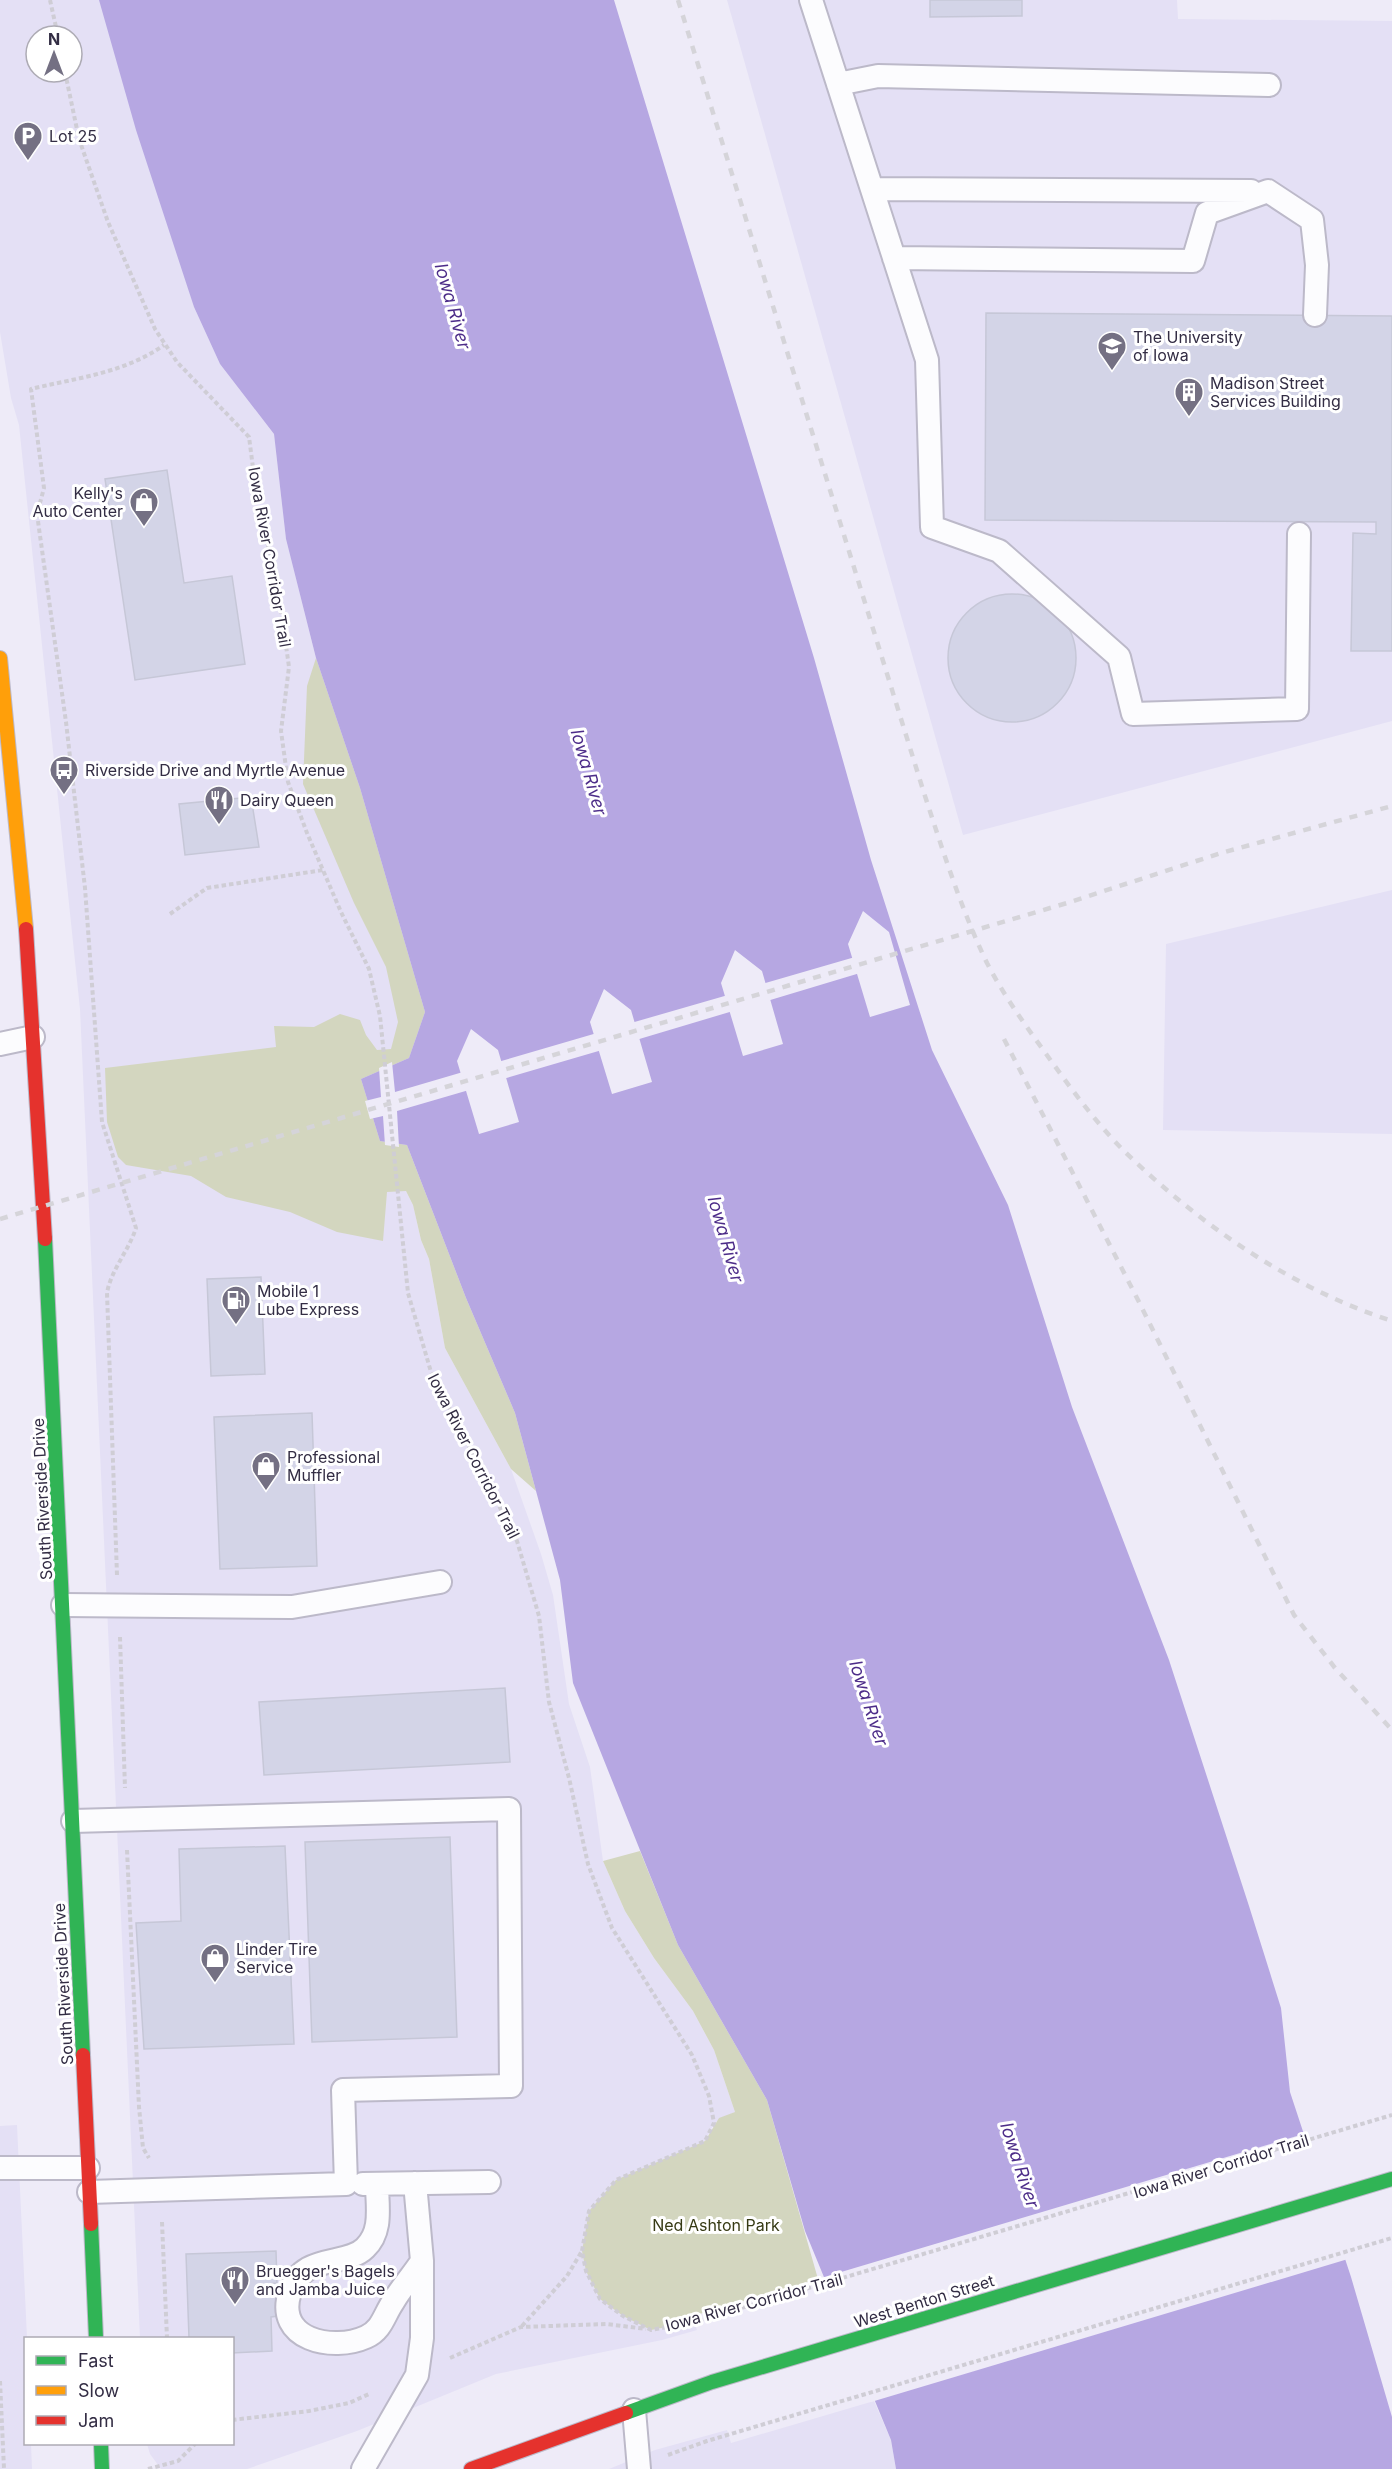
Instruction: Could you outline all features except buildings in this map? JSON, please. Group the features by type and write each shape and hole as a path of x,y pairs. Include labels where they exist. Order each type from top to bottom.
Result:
{"main road":[{"name":"South Riverside Drive","path":"0,658 26,927 48,1285 96,2337"},
{"name":"West Benton Street","path":"471,2469 518,2461 634,2410 712,2382 1392,2179"},
{"path":"101,2445 102,2469"}],"lane":[{"path":"811,0 927,360 932,527 999,551 1119,657 1133,714 1298,709 1299,534"},
{"path":"838,84 878,76 1269,85"},
{"path":"872,189 1268,191 1312,220 1317,265 1315,315"},
{"path":"894,258 1193,261 1207,213 1268,191"},
{"path":"0,1044 33,1037"},
{"path":"63,1605 292,1607 440,1582"},
{"path":"73,1821 509,1809 511,2086 343,2090 346,2184"},
{"path":"0,2168 88,2168"},
{"path":"89,2192 489,2182"},
{"path":"363,2469 417,2375 422,2338 422,2261 415,2183"},
{"path":"377,2184 378,2229 364,2249 313,2266 300,2276 290,2290 286,2306 290,2320 302,2335 315,2341 332,2344 354,2342 369,2336 382,2324 392,2302 422,2261"},
{"path":"634,2410 639,2469"}],"path":[{"path":"50,0 55,24"},
{"name":"Iowa River Corridor Trail","path":"68,84 79,139 108,222 164,345 177,362 249,437 255,483 280,603 289,667 281,731 288,782 323,870 369,969 381,1016 408,1293 431,1372 517,1541 540,1616 549,1702 588,1864 612,1928 692,2055 709,2096 714,2123 705,2141 616,2181 589,2211 582,2250 586,2271 600,2299 623,2316 651,2330 694,2322 1392,2115"},
{"path":"153,2162 143,2148 139,2107 107,1293 108,1284 136,1228 102,1122 86,899 66,722 37,514 44,488 31,389 100,374 146,358 164,345"},
{"path":"170,914 207,888 323,870"},
{"path":"162,2222 167,2337"},
{"path":"661,2457 728,2435 1392,2238"},
{"path":"582,2250 567,2276 521,2327 608,2324 651,2330"},
{"path":"0,2381 4,2469"},
{"path":"148,2469 178,2461 194,2445"}],"shaded area":[{"path":"0,0 100,0 194,307 220,364 274,434 286,539 316,658 360,788 425,1012 406,1191 413,1205 421,1240 429,1259 445,1348 511,1469 541,1554 553,1595 569,1704 590,1767 603,1861 625,1911 654,1958 693,2011 714,2050 735,2112 714,2123 705,2141 616,2181 651,2330 694,2322 697,2330 662,2340 496,2374 357,2431 247,2469 161,2469 150,2454 147,2445 234,2445 234,2337 140,2337 80,1009 19,425 11,398 0,332"},
{"name":"The University of Iowa","path":"727,0 1177,0 1178,19 1392,21 1392,721 963,835"},
{"path":"1392,890 1392,1134 1163,1130 1166,944"},
{"path":"17,2125 27,2337 24,2337 24,2445 31,2445 32,2469 0,2469 0,2126"},
{"path":"874,2401 891,2440 896,2469 609,2469 655,2450 727,2430 731,2443"}],"green space":[{"path":"316,658 360,788 425,1012 409,1058 361,1079 380,1141 407,1145 466,1298 515,1413 536,1491 511,1469 445,1348 429,1259 421,1240 413,1205 406,1191 387,1192 383,1241 337,1232 290,1212 226,1197 191,1176 126,1165 118,1157 107,1122 105,1068 276,1047 274,1026 314,1027 340,1014 360,1020 366,1035 377,1050 391,1049 398,1022 386,967 354,903 303,784 307,686"},
{"name":"Ned Ashton Park","path":"640,1851 678,1945 767,2100 818,2279 693,2316 694,2322 651,2330 623,2316 600,2299 586,2271 582,2251 589,2211 616,2180 705,2141 719,2118 735,2112 714,2050 693,2011 654,1958 625,1911 603,1861"}],"water":[{"name":"Iowa River","path":"99,0 614,0 814,658 871,860 932,1050 1008,1205 1072,1407 1169,1660 1249,1906 1281,2008 1290,2092 1351,2277 1392,2417 1392,2469 896,2469 891,2440 805,2231 767,2100 678,1945 573,1683 560,1580 515,1413 466,1298 407,1145 380,1141 361,1079 409,1058 425,1012 360,788 316,658 286,539 274,434 220,364 194,307 136,130","holes":["863,911 889,932 910,1005 870,1017 848,944","735,950 762,971 783,1044 743,1056 721,983","604,989 631,1010 652,1082 612,1094 590,1022","471,1029 498,1050 519,1122 479,1134 457,1061"]}],"pier":[{"path":"855,957 860,973 767,1001 762,984"},
{"path":"728,995 733,1011 636,1040 631,1023"},
{"path":"597,1033 602,1050 503,1079 498,1062"},
{"path":"392,1062 395,1092 463,1072 469,1090 397,1111 399,1147 385,1145 383,1116 370,1119 365,1101 381,1097 379,1068"},
{"path":"1307,2133 1348,2259 871,2402 821,2278"}],"railway":[{"path":"678,0 924,793 945,858 987,963 1021,1019 1083,1104 1126,1153 1155,1180 1217,1230 1283,1273 1355,1307 1392,1321"},
{"path":"0,1219 1067,903 1221,853 1392,806"},
{"path":"1004,1039 1138,1300 1294,1615 1335,1668 1392,1730"}],"traffic: fast":[{"path":"45,1239 83,2055"},
{"path":"626,2413 712,2382 1392,2179"},
{"path":"91,2224 96,2337"},
{"path":"101,2445 102,2469"}],"traffic: slow":[{"path":"0,658 26,929"}],"traffic: jam":[{"path":"26,929 45,1239"},
{"path":"83,2055 91,2224"},
{"path":"471,2469 626,2413"}],"place":[{"name":"Lot 25","path":"28,162"},
{"name":"The University of Iowa","path":"1112,372"},
{"name":"Madison Street Services Building","path":"1189,418"},
{"name":"Kelly's Auto Center","path":"144,528"},
{"name":"Riverside Drive and Myrtle Avenue","path":"64,796"},
{"name":"Dairy Queen","path":"219,826"},
{"name":"Mobile 1 Lube Express","path":"236,1326"},
{"name":"Professional Muffler","path":"266,1492"},
{"name":"Linder Tire Service","path":"215,1984"},
{"name":"Bruegger's Bagels and Jamba Juice","path":"235,2306"}]}
